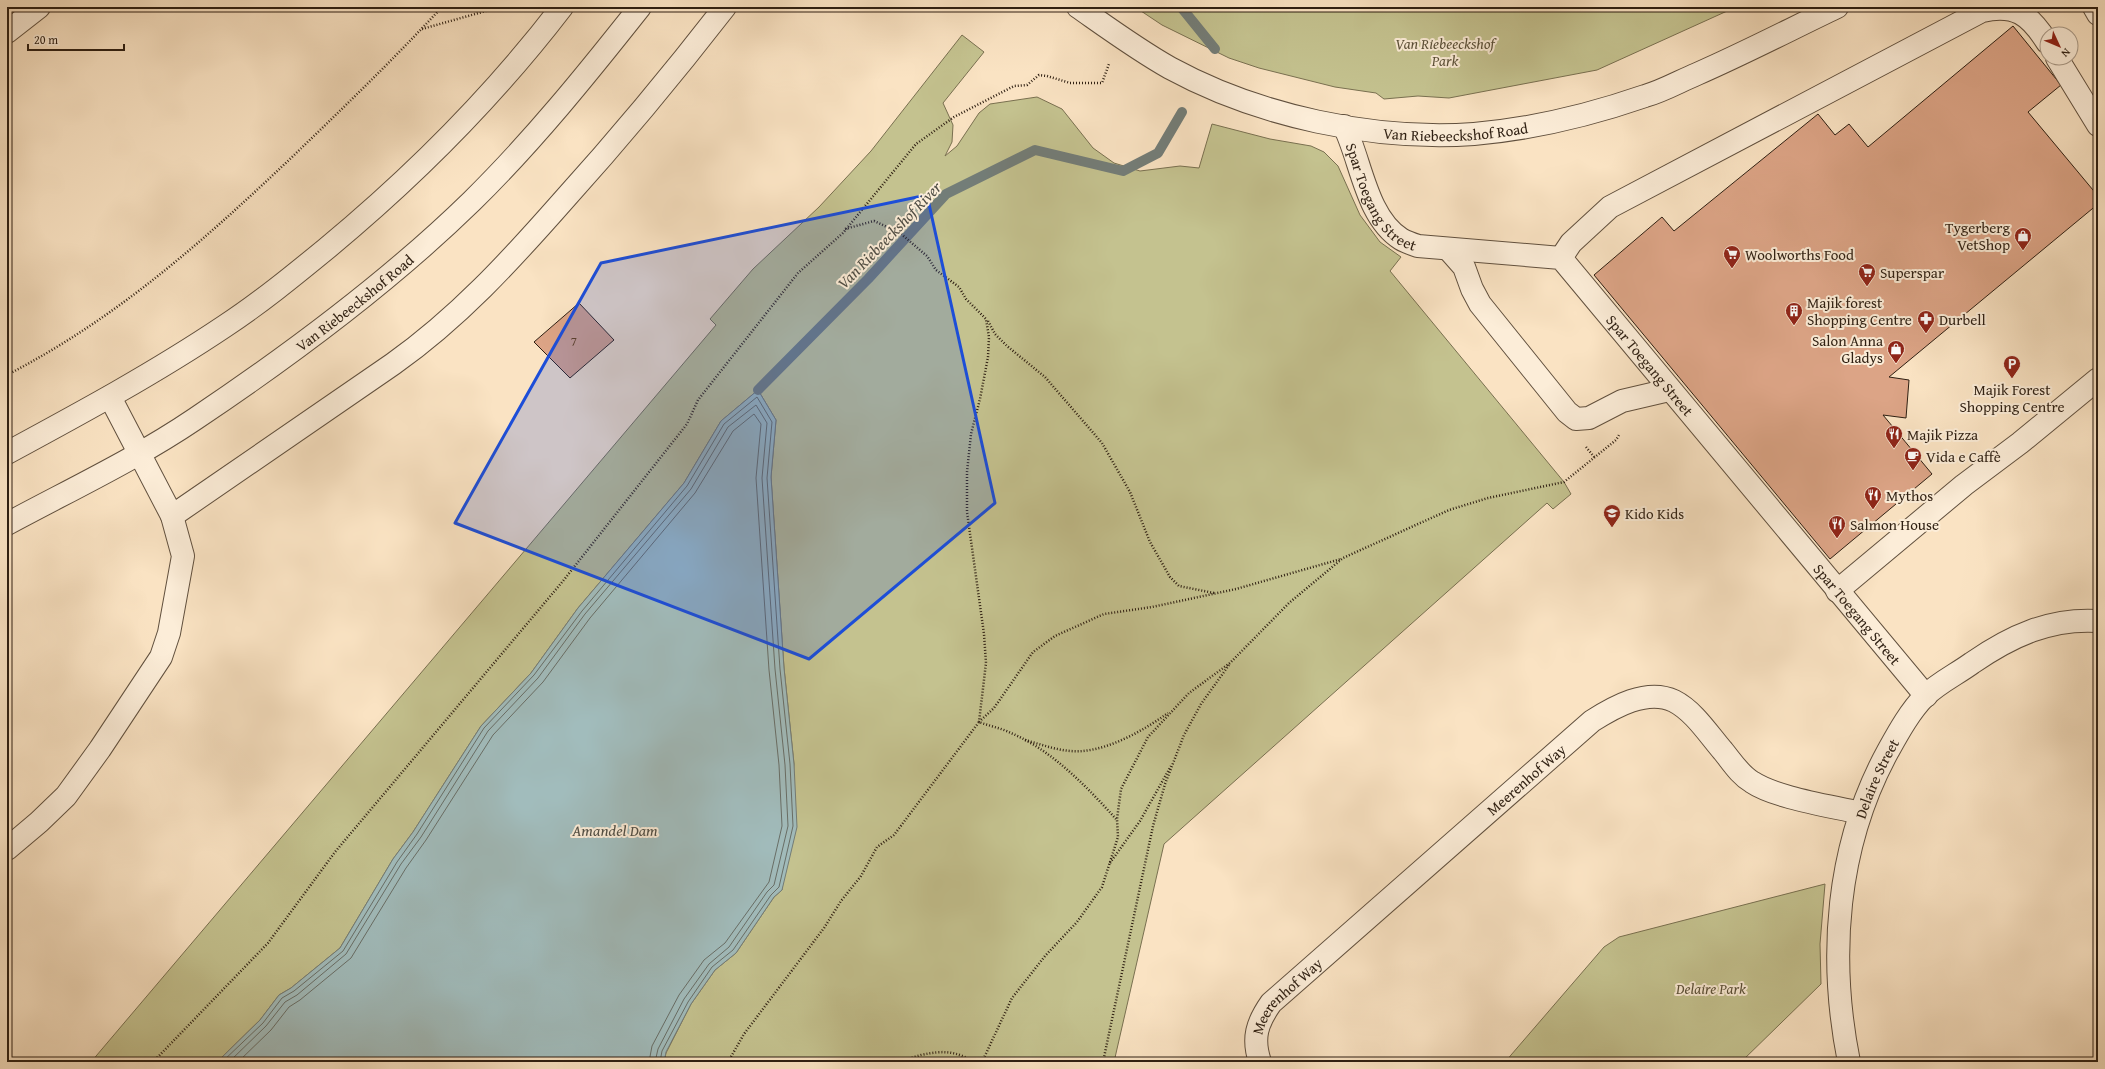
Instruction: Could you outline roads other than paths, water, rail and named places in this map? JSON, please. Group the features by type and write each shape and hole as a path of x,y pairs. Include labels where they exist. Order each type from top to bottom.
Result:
{"street":[{"path":"7,32 39,7"},
{"path":"7,453 110,397 226,326 296,274 360,221 454,132 484,100 562,7"},
{"name":"Van Riebeeckshof Road","path":"7,524 139,452 194,420 293,350 363,297 414,254 471,202 517,154 567,98 640,7"},
{"path":"172,516 388,368 424,342 454,317 498,274 616,142 679,67 725,7"},
{"name":"Van Riebeeckshof Road","path":"1078,7 1171,68 1228,94 1284,114 1344,126 1412,134 1473,134 1518,129 1574,117 1647,96 1720,64 1837,7"},
{"path":"2094,7 2098,14"},
{"path":"1561,258 1570,243 1610,207 1982,11 1995,8 2008,9 2021,13 2039,29"},
{"path":"2062,66 2098,125"},
{"name":"Spar Toegang Street","path":"1344,126 1351,140 1374,206 1386,225 1400,238 1418,246 1449,250 1496,252 1561,258 1669,390 1926,696"},
{"path":"1449,250 1464,267 1472,289 1480,304 1564,407 1576,419 1589,418 1622,401 1669,390"},
{"path":"1837,591 1964,485 2020,443 2098,379"},
{"path":"7,850 66,796 100,750 161,657 169,633 183,556 172,516 110,397"},
{"name":"Delaire Street","path":"1849,1062 1842,1025 1837,953 1842,880 1860,813 1880,767 1893,742 1926,696 1986,653 2013,637 2046,625 2078,620 2098,621"},
{"name":"Meerenhof Way","path":"1260,1062 1255,1041 1262,1016 1271,1002 1592,721 1626,702 1661,697 1674,701 1685,709 1701,725 1741,774 1762,789 1860,813"}],"water":[{"name":"Amandel Dam","path":"758,390 776,420 771,477 784,668 794,764 797,827 782,890 774,897 736,953 715,970 691,1004 666,1052 664,1062 217,1062 260,1020 279,995 291,988 340,948 393,859 413,832 481,726 531,673 578,608 684,483 721,421"}],"waterway":[{"name":"Van Riebeeckshof River","path":"1181,7 1215,49"},
{"name":"Van Riebeeckshof River","path":"758,390 868,279 946,194 1035,150 1123,171 1158,153 1182,112"}],"place":[{"name":"Tygerberg VetShop","path":"2023,251"},
{"name":"Woolworths Food","path":"1732,269"},
{"name":"Superspar","path":"1867,287"},
{"name":"Majik forest Shopping Centre","path":"1794,326"},
{"name":"Durbell","path":"1926,334"},
{"name":"Salon Anna Gladys","path":"1896,364"},
{"name":"Majik Forest Shopping Centre","path":"2012,379"},
{"name":"Majik Pizza","path":"1894,449"},
{"name":"Vida e Caffè","path":"1913,471"},
{"name":"Mythos","path":"1873,510"},
{"name":"Kido Kids","path":"1612,528"},
{"name":"Salmon House","path":"1837,539"}],"park label":[{"name":"Van Riebeeckshof Park","path":"1445,52"},
{"name":"Delaire Park","path":"1711,988"}]}
